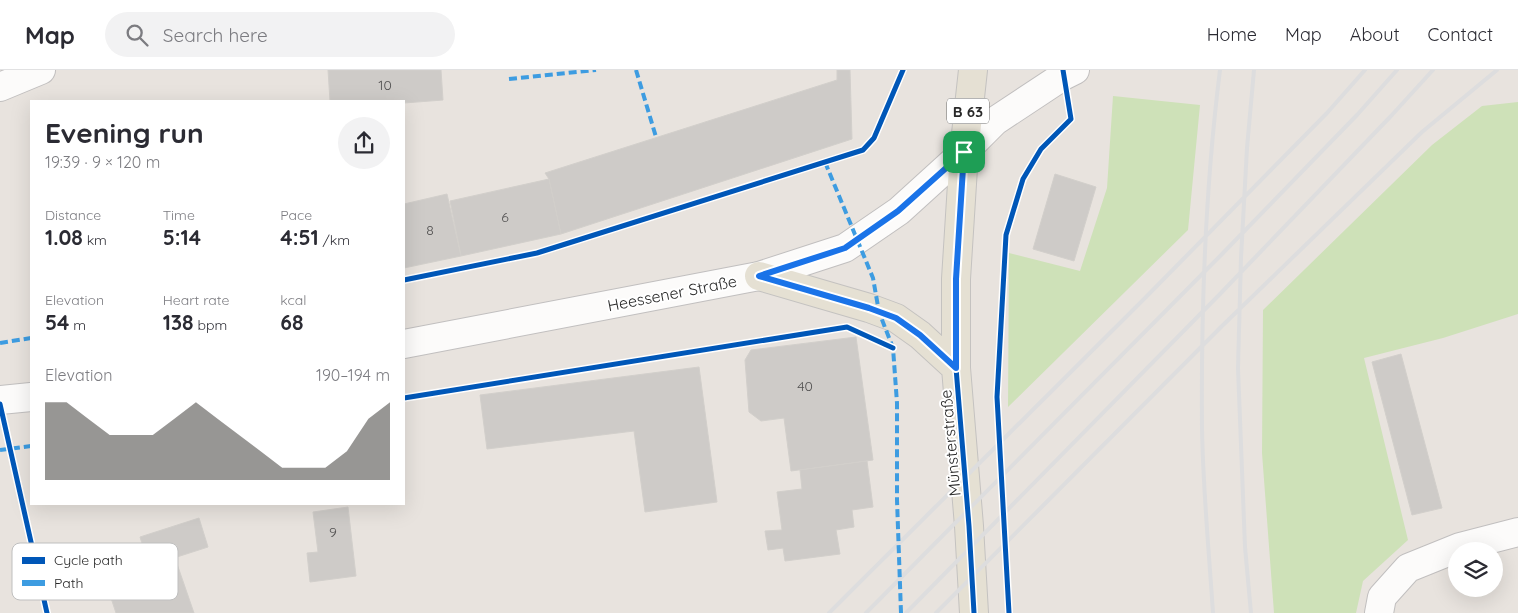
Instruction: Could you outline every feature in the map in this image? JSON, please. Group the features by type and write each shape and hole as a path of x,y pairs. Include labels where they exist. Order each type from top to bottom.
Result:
{"main road":[{"path":"0,88 41,70"},
{"name":"Münsterstraße","path":"973,70 964,152 956,279 956,368 974,613"},
{"name":"Heessener Straße","path":"405,344 759,276 845,248 898,211 964,152 995,121 1075,70"},
{"path":"759,276 869,308 896,318 920,335 956,368"},
{"path":"0,400 30,397"},
{"path":"1379,613 1382,597 1408,568 1460,547 1518,532"}],"green space":[{"path":"1113,96 1200,105 1188,230 1008,407 1009,253 1080,271 1107,188"},
{"path":"1518,102 1518,314 1443,338 1364,358 1408,540 1363,581 1356,613 1274,613 1262,453 1263,310 1432,145 1482,106"}],"building":[{"path":"328,70 441,70 443,100 405,103 405,100 330,100"},
{"path":"837,70 850,70 852,139 561,234 549,179 545,173 837,80"},
{"path":"1055,174 1096,187 1074,261 1033,249"},
{"path":"549,179 561,234 461,256 450,201"},
{"path":"447,194 461,256 405,268 405,204"},
{"path":"856,337 873,460 791,471 784,418 761,421 749,412 745,360 751,350"},
{"path":"1401,354 1442,508 1412,515 1372,362"},
{"path":"699,367 717,502 645,512 634,431 487,449 480,395"},
{"path":"867,461 873,507 852,510 854,527 836,530 840,554 785,561 783,548 768,550 765,531 782,530 777,492 802,489 800,470"},
{"path":"348,507 356,576 310,582 307,553 318,552 313,512"},
{"path":"199,518 208,547 178,557 178,543 142,543 140,537"},
{"path":"178,567 194,613 116,613 112,600 178,600"}],"railway":[{"path":"1213,613 1203,451 1202,339 1207,204 1220,70"},
{"path":"1251,613 1245,547 1238,368 1241,258 1247,148 1254,70"},
{"path":"829,613 1146,297 1327,113 1365,70"},
{"path":"866,613 1223,253 1357,115 1397,70"},
{"path":"906,613 1220,294 1433,70"},
{"path":"936,613 1221,327 1422,132 1497,70"}],"marked path":[{"path":"509,79 596,70"},
{"path":"636,70 656,137"},
{"path":"825,162 873,278 879,312 893,348 897,403 897,500 901,613"},
{"path":"0,343 30,338"},
{"path":"0,450 30,446"}],"cycle path":[{"path":"405,280 537,253 863,150 874,138 903,70"},
{"path":"1009,613 997,397 1006,235 1023,179 1041,149 1071,119 1063,70"},
{"path":"964,152 956,279 956,368 974,613"},
{"path":"405,398 847,327 893,348"},
{"path":"0,404 31,543"},
{"path":"44,600 47,613"}],"route":[{"path":"964,152 956,279 956,368 920,335 896,318 869,308 759,276 845,248 898,211 964,152"}]}
